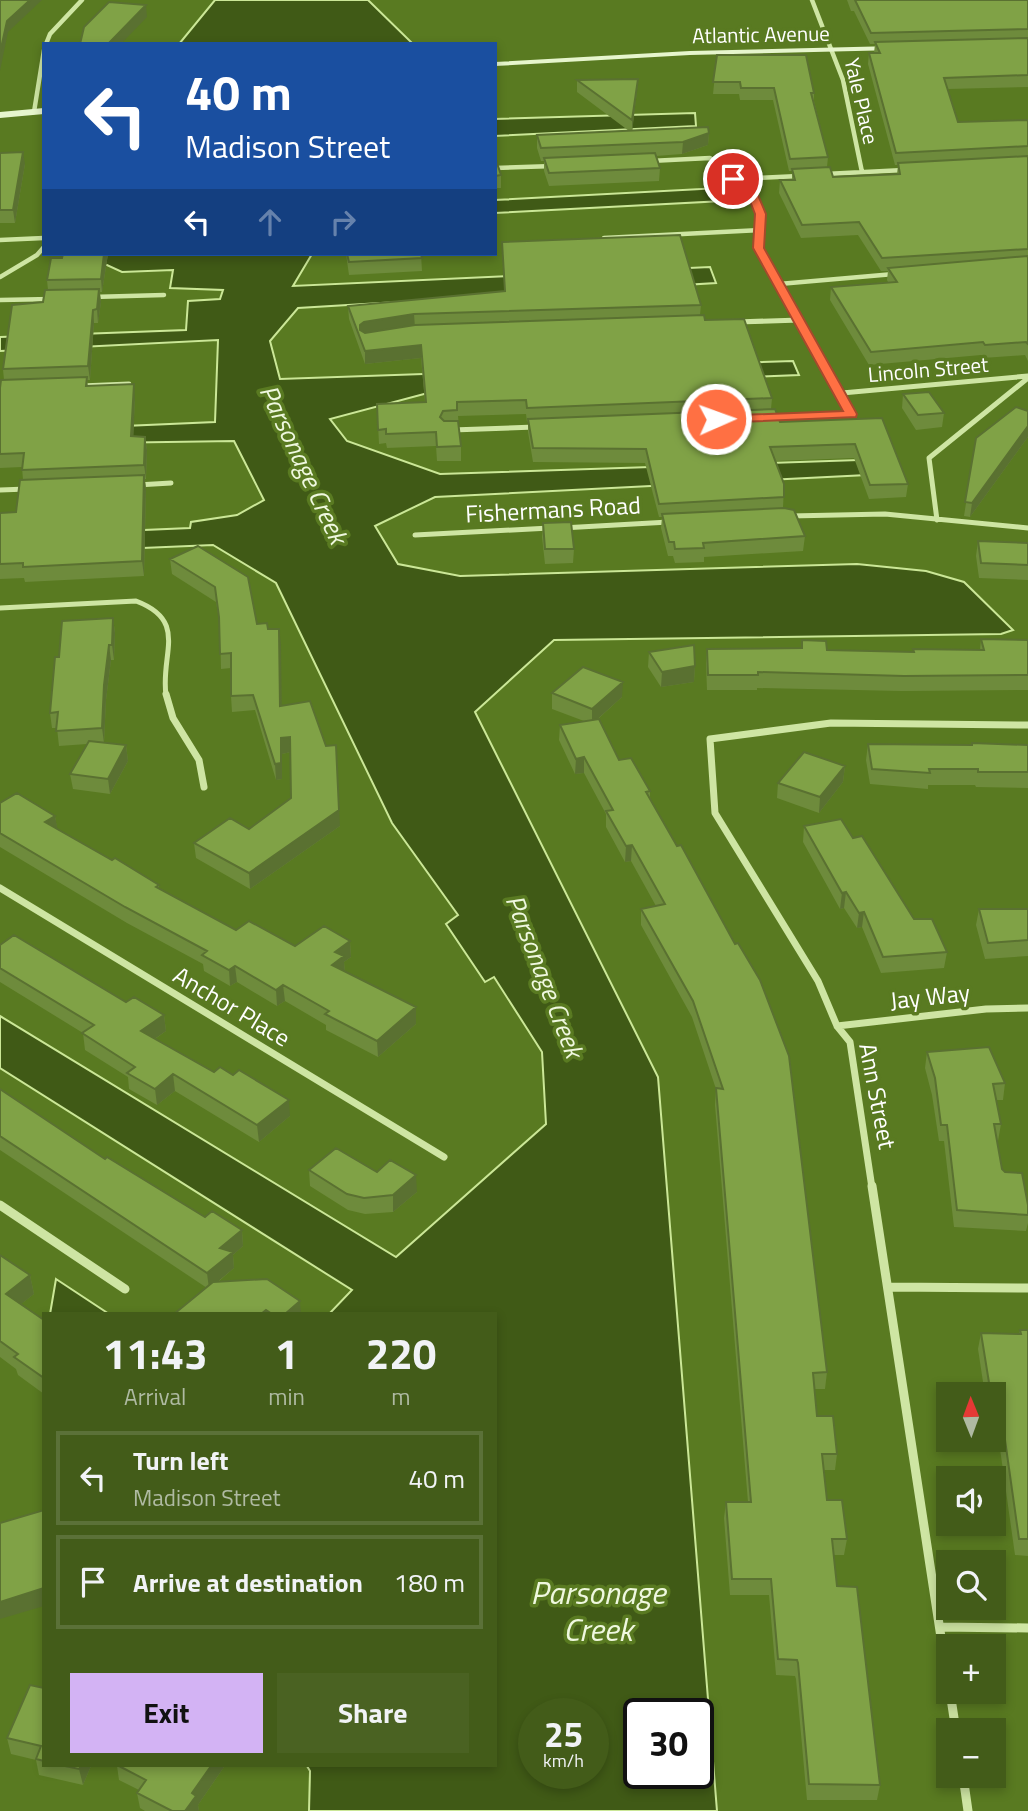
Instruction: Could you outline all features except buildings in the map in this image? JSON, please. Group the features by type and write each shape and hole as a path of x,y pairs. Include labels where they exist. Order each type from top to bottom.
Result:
{"main road":[{"name":"Atlantic Avenue","path":"497,64 690,53 903,48"},
{"path":"0,115 39,111"}],"street":[{"path":"47,42 50,34 82,0"},
{"name":"Yale Place","path":"812,0 843,80 862,172"},
{"path":"39,111 42,74"},
{"path":"643,161 710,158 753,195 760,214 759,248 842,393"},
{"path":"497,168 562,165"},
{"path":"824,174 918,169"},
{"path":"733,179 811,175"},
{"path":"602,238 761,230"},
{"path":"0,240 42,239"},
{"path":"0,277 42,249"},
{"path":"779,284 904,274"},
{"path":"82,298 164,295"},
{"path":"0,300 55,299"},
{"path":"732,322 800,320"},
{"path":"937,520 929,458 1028,377"},
{"name":"Lincoln Street","path":"756,418 851,414 842,393 1028,377"},
{"path":"77,386 129,384"},
{"path":"444,430 540,426"},
{"path":"132,485 171,483"},
{"path":"0,490 40,489"},
{"path":"782,517 885,514 1028,528"},
{"name":"Fishermans Road","path":"415,535 673,522"},
{"path":"0,608 136,601 149,604 163,617 168,629 166,703 199,761 204,787"},
{"name":"Ann Street","path":"941,1634 850,1042 837,1026 818,981 715,813 710,739 831,723 1028,724"},
{"name":"Anchor Place","path":"0,888 444,1157"},
{"name":"Jay Way","path":"837,1026 986,1009 1028,1008"},
{"path":"0,1205 125,1289"},
{"path":"888,1287 1028,1288"},
{"path":"940,1627 1028,1628"},
{"path":"965,1788 968,1811"}],"water":[{"path":"215,0 368,0 411,42 181,42"},
{"path":"695,113 696,126 497,136 497,119"},
{"path":"720,188 723,201 497,213 497,200"},
{"name":"Parsonage Creek","path":"99,256 311,256 293,286 710,267 716,283 298,308 270,341 280,379 793,361 799,375 439,390 330,419 347,441 440,474 889,459 887,474 435,497 375,526 398,564 460,576 857,564 926,571 964,582 1013,630 1001,634 554,640 475,712 658,1077 708,1698 623,1698 623,1789 714,1789 714,1774 717,1811 309,1811 310,1771 308,1767 497,1767 497,1312 331,1312 352,1290 0,1068 0,1016 396,1257 546,1124 542,1052 494,977 485,982 446,924 458,915 392,823 276,583 213,545 0,554 3,536 190,528 191,522 237,515 264,500 234,441 34,444 33,430 215,422 218,340 0,351 0,337 186,330 188,301 220,299 223,290 170,288 173,270 122,272 107,265 98,265"},
{"path":"56,1279 106,1312 50,1312"}],"route":[{"path":"716,419 851,414 842,393 759,248 760,214 753,195 733,179"}]}
